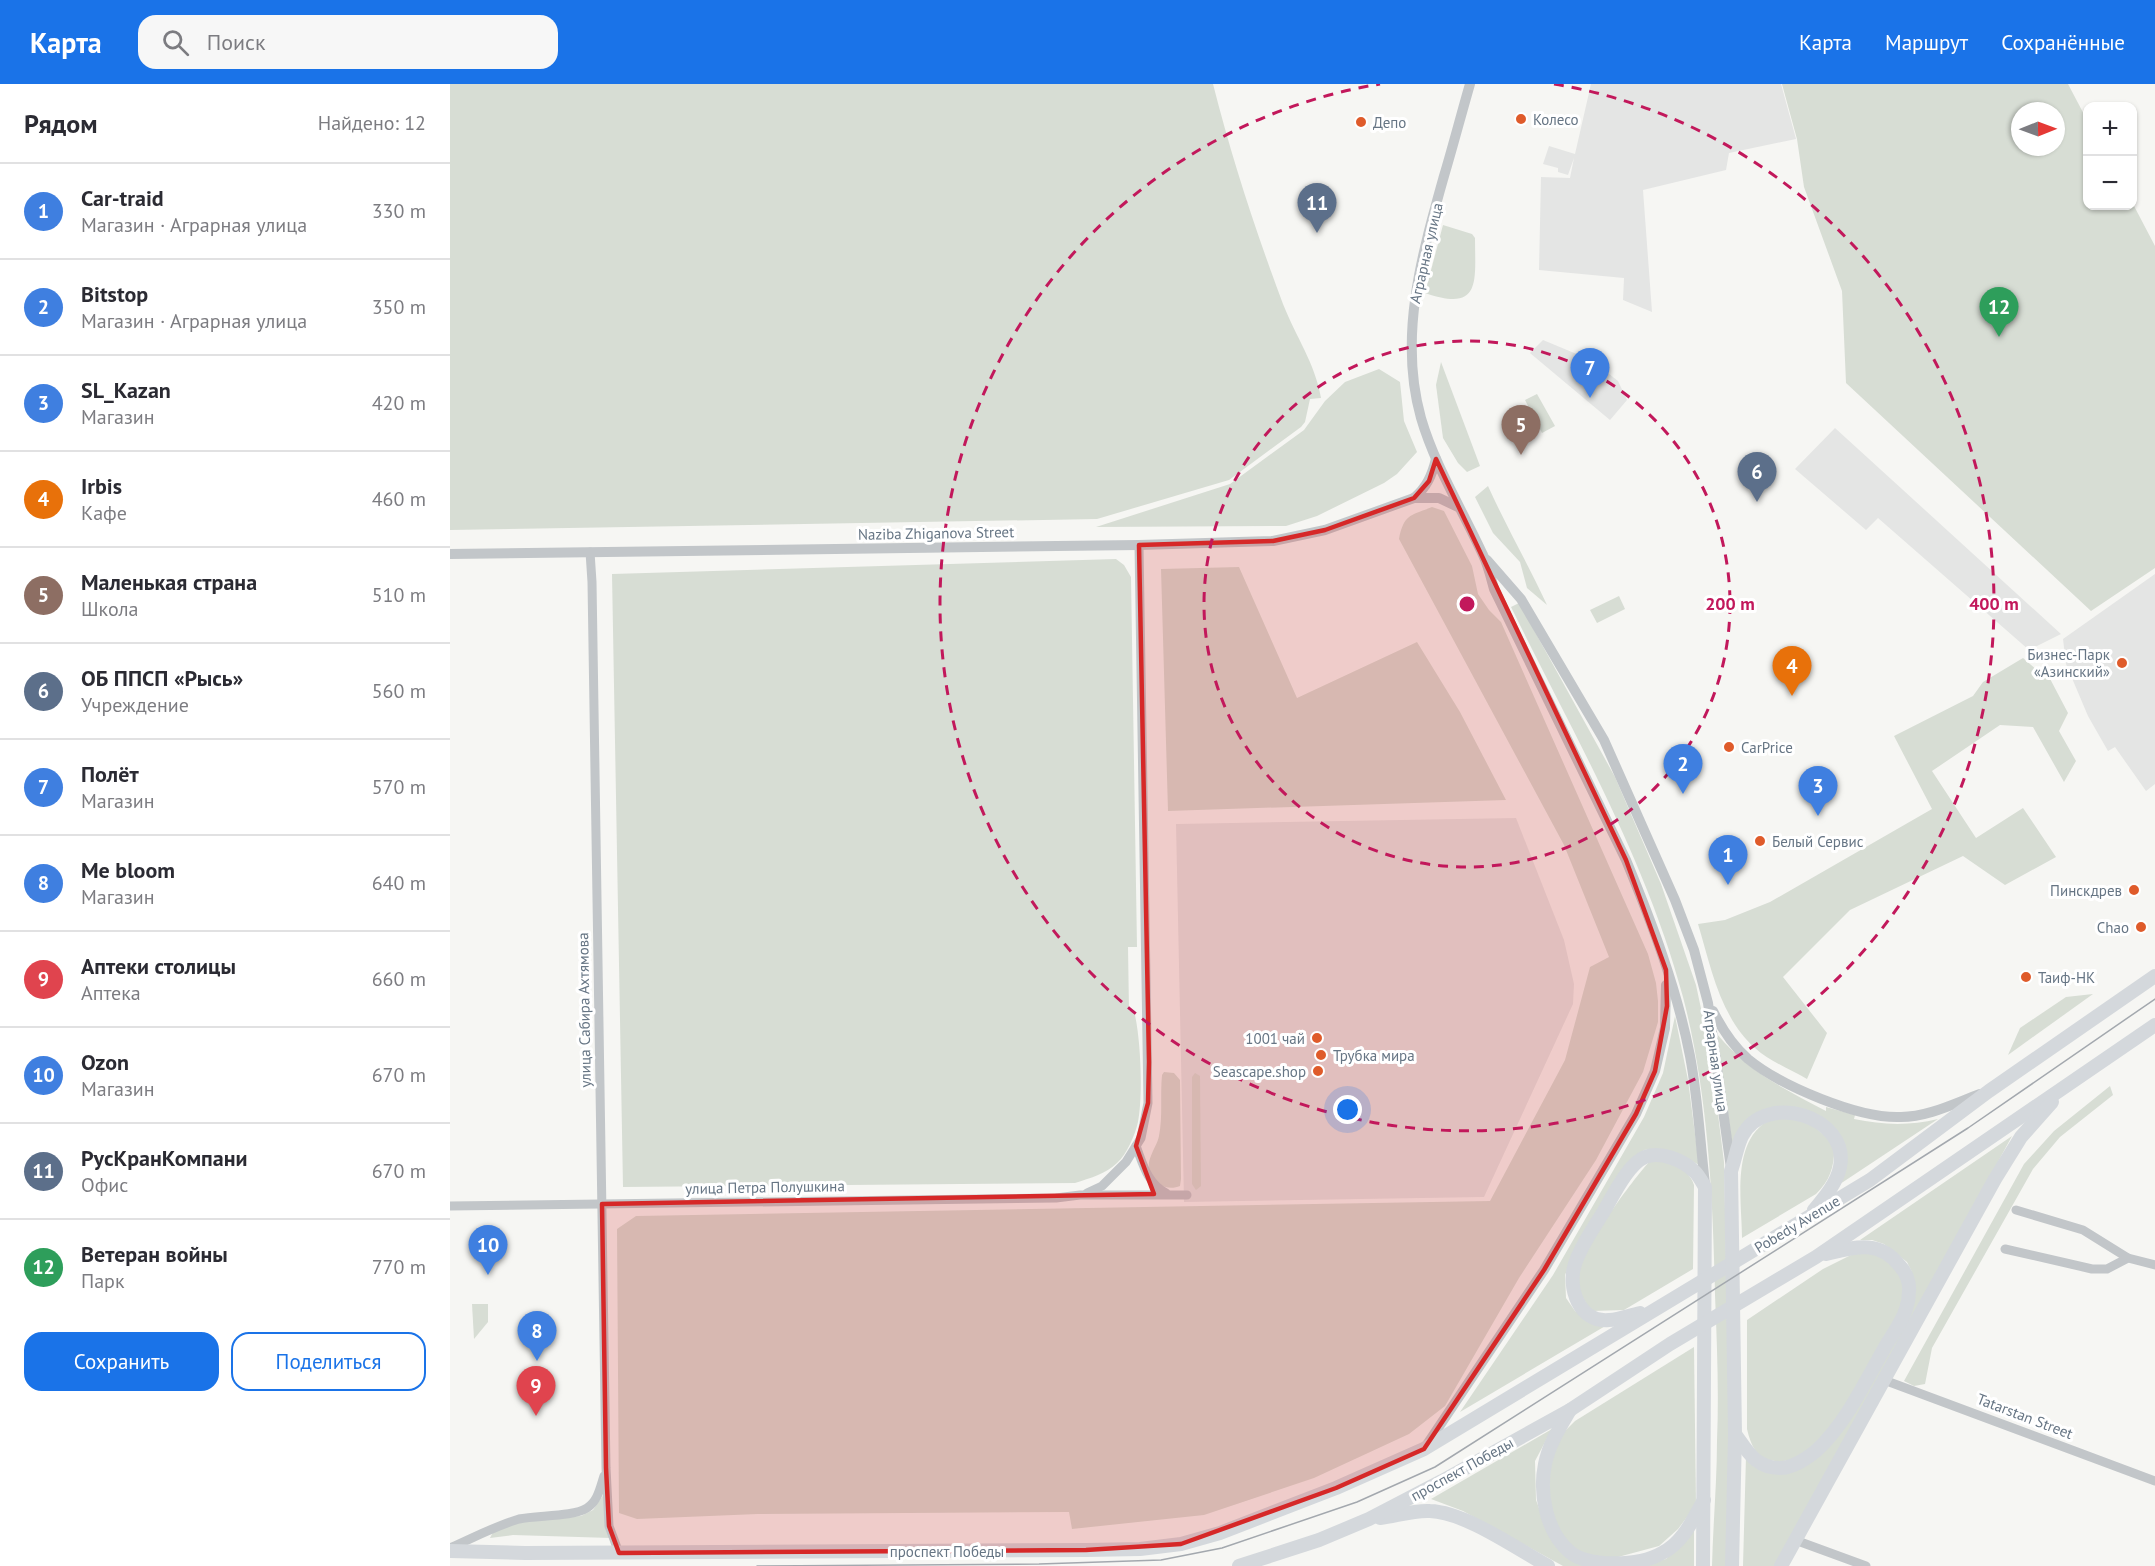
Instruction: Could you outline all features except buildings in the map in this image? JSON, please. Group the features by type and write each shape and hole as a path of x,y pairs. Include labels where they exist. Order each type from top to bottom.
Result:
{"main road":[{"name":"Pobedy Avenue","path":"1424,1449 1870,1180 1989,1091 2155,976"},
{"path":"1816,1257 2155,1025"},
{"path":"1781,1566 1995,1179 2021,1137 2065,1087"},
{"path":"1731,1171 1743,1135 1752,1124 1763,1118 1778,1113 1793,1113 1810,1117 1826,1127 1837,1143 1840,1166 1826,1195 1807,1219"},
{"path":"1656,1308 1607,1321 1589,1316 1580,1306 1572,1286 1572,1276 1578,1255 1623,1179 1633,1165 1645,1157 1656,1155 1678,1160 1696,1173 1705,1187"},
{"name":"Аграрная улица","path":"1731,1171 1736,1434 1732,1566"},
{"name":"Аграрная улица","path":"1703,1566 1705,1187"},
{"path":"1736,1434 1753,1460 1762,1466 1788,1467 1817,1449 1846,1415 1906,1310 1910,1288 1904,1271 1893,1257 1880,1250 1856,1246 1816,1257"},
{"name":"проспект Победы","path":"1239,1566 1319,1540 1369,1519 1442,1481 1570,1410 1670,1344 1816,1257"},
{"path":"1570,1410 1555,1435 1545,1462 1543,1499 1547,1517 1570,1552 1582,1559 1618,1563 1638,1562 1663,1553 1684,1534 1705,1498"},
{"name":"проспект Победы","path":"450,1549 525,1553 619,1553 1140,1549 1171,1545 1220,1533 1336,1488 1424,1449"},
{"path":"1369,1519 1428,1510 1446,1512 1484,1530 1548,1566"}],"street":[{"name":"Аграрная улица","path":"1470,84 1429,230 1413,311 1411,351 1414,384 1421,417 1436,459 1484,556 1494,589 1626,860 1643,901 1666,970 1690,1055 1705,1187"},
{"path":"1414,498 1429,481 1436,459"},
{"name":"Naziba Zhiganova Street","path":"450,554 1139,545 1273,541 1296,537 1378,512 1414,498 1439,498 1459,508"},
{"path":"1080,1195 1102,1186 1126,1162 1141,1138 1148,1103 1139,545"},
{"name":"улица Сабира Ахтямова","path":"590,552 606,1468 609,1526 619,1553"},
{"name":"Аграрная улица","path":"1484,556 1521,599 1604,740 1620,771 1675,900 1694,950 1708,1003 1731,1171"},
{"path":"1504,610 1502,603 1507,599 1521,599"},
{"path":"1424,1449 1544,1270 1636,1114 1655,1071 1665,1028 1666,970"},
{"path":"1708,1003 1730,1039 1750,1060 1777,1077 1835,1105 1880,1117 1902,1118 1923,1114 1989,1091"},
{"path":"1136,1146 1148,1177 1157,1188 1168,1194"},
{"name":"улица Петра Полушкина","path":"450,1206 1056,1198 1080,1195 1187,1194"},
{"path":"2016,1210 2083,1230 2128,1258 2155,1265"},
{"path":"2005,1249 2092,1269 2107,1269 2128,1258"},
{"name":"Tatarstan Street","path":"1884,1380 2155,1481"},
{"name":"улица Сабира Ахтямова","path":"450,1549 517,1520 535,1515 584,1510 598,1495 606,1468"},
{"path":"1795,1540 1866,1566"}],"highlighted area":[{"path":"1436,459 1626,860 1666,970 1667,1006 1655,1071 1636,1114 1544,1270 1424,1449 1336,1488 1181,1544 1086,1550 619,1553 609,1526 606,1468 602,1204 1154,1194 1136,1146 1148,1103 1149,1062 1139,545 1273,541 1325,530 1414,498 1429,481"}],"shaded area":[{"path":"450,84 1213,84 1236,168 1263,250 1283,304 1310,362 1321,398 1310,399 1305,422 1301,427 1229,480 1097,519 450,530"},
{"path":"1591,84 1781,84 1796,139 1729,153 1726,170 1643,190 1652,312 1623,300 1624,278 1539,270 1541,177 1570,178 1574,158 1568,175 1558,172 1558,168 1543,164 1549,146 1575,154"},
{"path":"1782,84 2068,84 2083,112 2083,210 2136,210 2155,246 2155,568 2091,611 1846,383 1842,291 1804,187 1797,139"},
{"path":"1443,225 1472,234 1475,238 1474,280 1466,296 1457,299 1425,293"},
{"path":"1543,340 1591,360 1618,381 1627,400 1610,420 1530,353"},
{"path":"1441,362 1480,466 1467,472 1458,463 1443,438 1436,385"},
{"path":"1379,369 1400,382 1404,421 1417,452 1397,474 1384,483 1317,516 1286,526 1096,527 1230,484 1304,430 1325,401 1345,382"},
{"path":"1537,394 1555,426 1542,433 1525,400"},
{"path":"1835,428 2061,634 2029,650 1878,518 1866,530 1795,469"},
{"path":"1488,486 1547,605 1527,588 1520,562 1493,533 1475,497"},
{"path":"1432,507 1444,511 1472,566 1478,594 1501,622 1648,954 1658,1001 1658,1022 1643,1072 1596,1160 1519,1278 1445,1406 1409,1434 1314,1478 1204,1515 1072,1529 1069,1512 758,1514 637,1519 619,1513 617,1229 636,1216 1490,1201 1565,1060 1590,967 1609,957 1564,845 1399,539 1403,525 1409,517"},
{"path":"1116,559 1124,565 1131,577 1137,947 1128,947 1129,1011 1134,1011 1136,1022 1141,1083 1138,1122 1130,1144 1121,1159 1103,1173 1075,1183 623,1187 612,574"},
{"path":"1239,567 1297,698 1417,642 1460,712 1506,800 1168,811 1161,569"},
{"path":"2155,574 2155,784 2146,791 2115,747 2108,751 2088,716 2066,664 2063,639"},
{"path":"1619,596 1625,609 1597,623 1590,610"},
{"path":"1519,603 1615,777 1661,884 1696,985 1710,1051 1724,1162 1730,1440 1727,1566 1712,1566 1718,1404 1713,1220 1704,1107 1691,1033 1668,946 1649,896 1607,798 1511,607"},
{"path":"2023,658 2038,671 2047,673 2068,713 2059,731 2076,761 2064,782 2033,727 2000,725 1932,771 1976,838 2023,808 2056,857 2005,885 1963,856 1850,910 1783,977 1827,1033 1807,1079 1767,1057 1743,1036 1733,1022 1718,990 1698,924 1725,920 1770,902 1932,809 1894,736 1973,696 1983,682"},
{"path":"1516,818 1564,940 1574,984 1573,1004 1484,1197 1184,1202 1176,824"},
{"path":"2093,994 2008,1055 2020,1028 2066,997"},
{"path":"1675,1016 1688,1080 1699,1165 1673,1152 1659,1149 1644,1150 1574,1253 1565,1275 1566,1298 1575,1311 1607,1325 1460,1412 1553,1275 1644,1117 1663,1073"},
{"path":"1717,1034 1729,1048 1754,1069 1826,1111 1826,1107 1855,1115 1854,1119 1875,1123 1906,1124 1938,1119 1834,1188 1843,1160 1844,1144 1831,1125 1809,1112 1784,1108 1762,1113 1751,1124 1733,1150"},
{"path":"1164,1072 1174,1073 1180,1080 1181,1179 1180,1186 1171,1188 1162,1186 1155,1180 1149,1167 1150,1158 1159,1136"},
{"path":"1195,1073 1200,1076 1201,1186 1196,1190 1192,1184 1192,1077"},
{"path":"2110,1086 2113,1095 2060,1137 2033,1169 1932,1348 1925,1384 1914,1386 1904,1381 2024,1164 2054,1131"},
{"path":"1788,1116 1808,1121 1834,1144 1831,1171 1816,1194 1742,1238 1740,1192 1747,1145 1755,1132 1766,1122"},
{"path":"2012,1136 1779,1566 1743,1566 1746,1456 1758,1467 1811,1461 1912,1307 1912,1272 1907,1262 1884,1244 1872,1240 1860,1240"},
{"path":"1663,1161 1686,1172 1694,1185 1693,1269 1624,1310 1592,1311 1582,1295 1578,1282 1587,1251 1607,1218 1649,1162"},
{"path":"1859,1251 1872,1251 1899,1270 1906,1287 1902,1307 1866,1375 1832,1426 1813,1446 1794,1458 1769,1460 1755,1450 1747,1429 1747,1320 1823,1269"},
{"path":"472,1304 488,1304 488,1322 474,1339"},
{"path":"1694,1347 1696,1505 1678,1529 1659,1546 1618,1557 1597,1557 1573,1550 1551,1518 1548,1462 1558,1438 1575,1421"},
{"path":"1552,1429 1535,1461 1536,1500 1549,1535 1593,1566 1563,1566 1463,1511 1431,1499"},
{"path":"604,1494 611,1538 513,1535 490,1538 493,1532 522,1520 581,1516 593,1510"},
{"path":"1694,1525 1694,1566 1640,1566 1666,1559 1687,1539"}],"tram line":[{"path":"757,1566 1039,1564 1161,1560 1222,1548 1357,1502 1435,1467 1968,1128 2155,999"}],"place":[{"name":"Колесо","path":"1521,119"},
{"name":"Депо","path":"1361,122"},
{"name":"РусКранКомпани","path":"1317,233"},
{"name":"Ветеран войны","path":"1999,337"},
{"name":"Полёт","path":"1590,398"},
{"name":"Маленькая страна","path":"1521,455"},
{"name":"ОБ ППСП «Рысь»","path":"1757,502"},
{"name":"Бизнес-Парк «Азинский»","path":"2122,663"},
{"name":"Irbis","path":"1792,696"},
{"name":"CarPrice","path":"1729,747"},
{"name":"Bitstop","path":"1683,794"},
{"name":"SL_Kazan","path":"1818,816"},
{"name":"Белый Сервис","path":"1760,841"},
{"name":"Car-traid","path":"1728,885"},
{"name":"Пинскдрев","path":"2134,890"},
{"name":"Chao","path":"2141,927"},
{"name":"Таиф-НК","path":"2026,977"},
{"name":"1001 чай","path":"1317,1038"},
{"name":"Трубка мира","path":"1321,1055"},
{"name":"Seascape.shop","path":"1318,1071"},
{"name":"Ozon","path":"488,1275"},
{"name":"Me bloom","path":"537,1361"},
{"name":"Аптеки столицы","path":"536,1416"}]}
